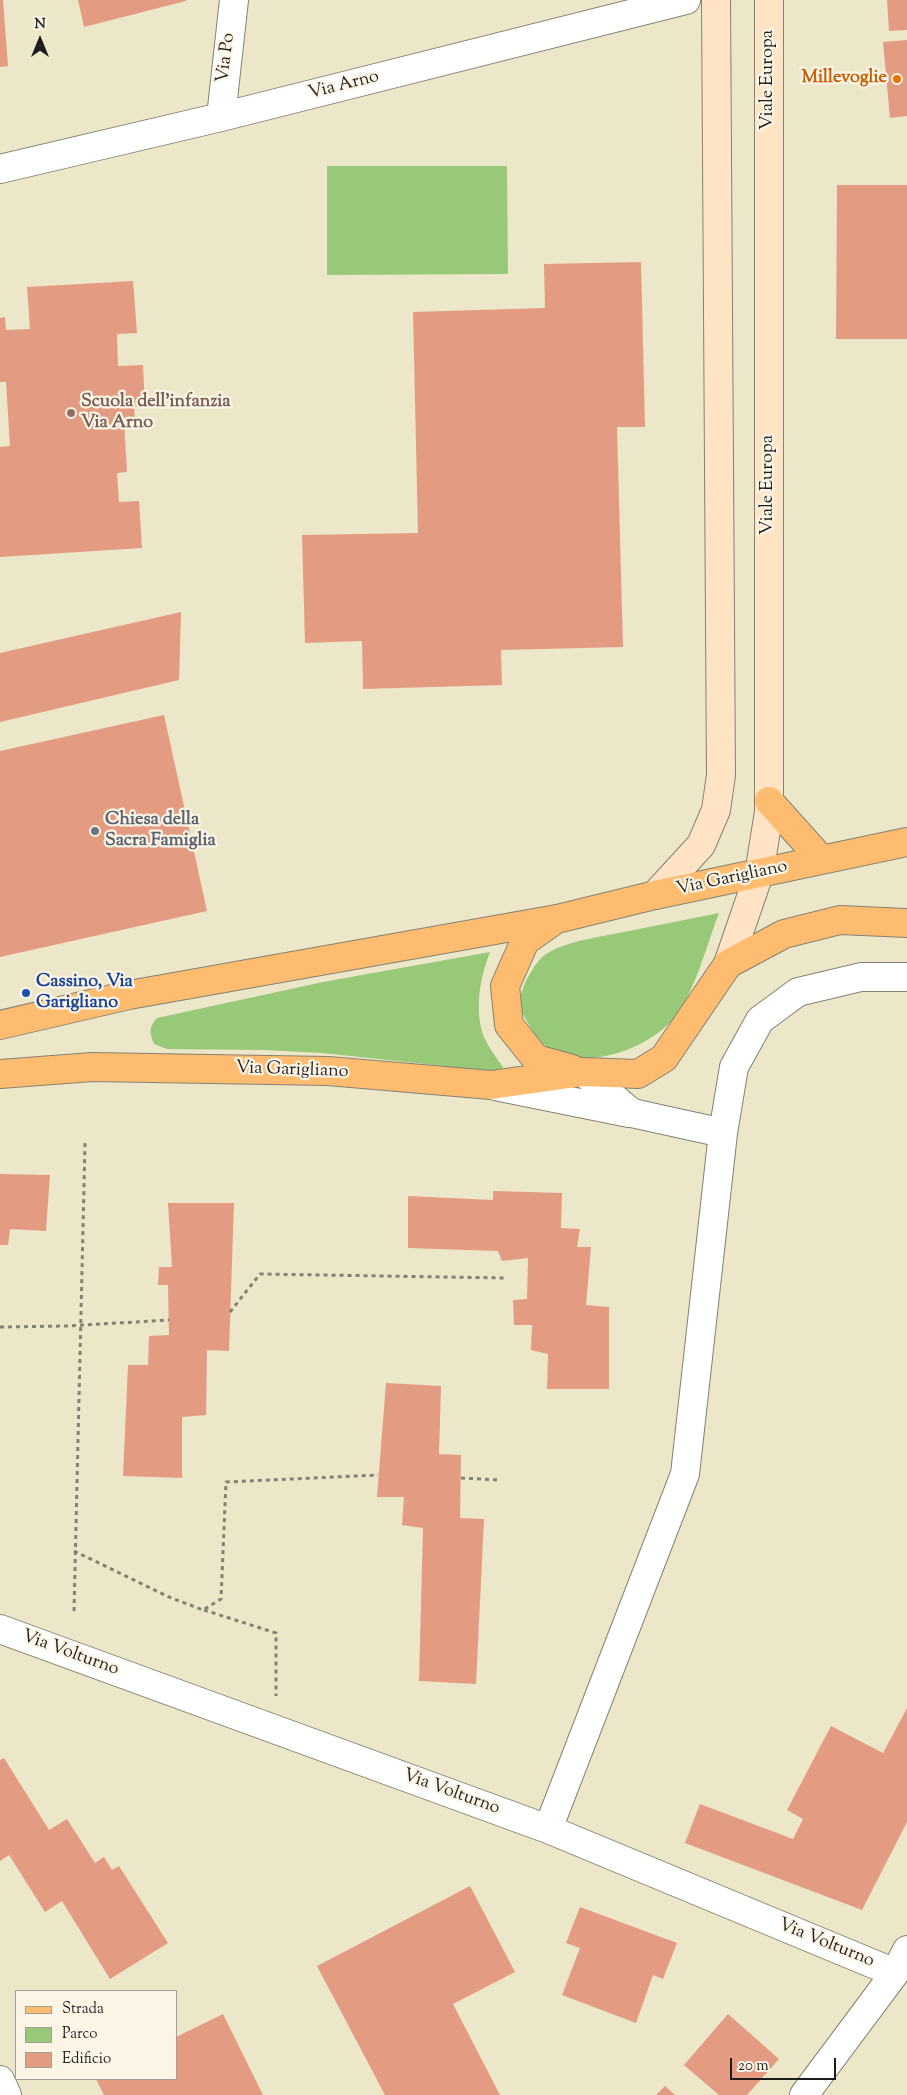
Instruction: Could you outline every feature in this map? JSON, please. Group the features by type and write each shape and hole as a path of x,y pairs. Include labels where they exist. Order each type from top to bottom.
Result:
{"main road":[{"path":"769,801 821,859"},
{"name":"Via Garigliano","path":"0,1025 130,995 557,919 655,895 907,842"},
{"name":"Via Garigliano","path":"557,919 525,941 505,986 509,1025 536,1059 583,1072"},
{"name":"Via Garigliano","path":"0,1074 92,1067 319,1071 491,1085 583,1072 638,1074 664,1058 728,964 784,934 840,920 907,924"}],"street":[{"name":"Via Po","path":"221,117 234,0"},
{"name":"Via Arno","path":"0,169 221,117 686,0"},
{"path":"655,895 701,846 716,810 721,774 716,0"},
{"name":"Viale Europa","path":"728,964 759,874 769,801 769,0"},
{"path":"548,1829 686,1474 723,1133 734,1067 760,1020 798,992 861,977 907,977"},
{"path":"583,1072 632,1114"},
{"path":"491,1085 723,1133"},
{"name":"Via Volturno","path":"0,1629 548,1829 901,1961"},
{"path":"804,2095 901,1961"},
{"path":"0,2080 8,2095"}],"path":[{"path":"74,1611 84,1143"},
{"path":"230,1312 260,1274 507,1278"},
{"path":"0,1327 169,1320"},
{"path":"203,1610 221,1599 226,1482 378,1475"},
{"path":"461,1478 500,1480"},
{"path":"74,1551 169,1597 276,1633 276,1698"}],"green space":[{"path":"327,166 507,166 508,274 327,275"},
{"path":"719,913 690,992 677,1014 653,1037 619,1053 601,1057 583,1058 566,1056 547,1047 527,1022 521,1009 520,997 533,969 546,954 581,940"},
{"path":"490,952 483,972 479,994 479,1016 484,1037 503,1067 500,1072 322,1053 264,1050 167,1049 154,1044 151,1036 152,1024 157,1018 323,982"}],"building":[{"path":"0,0 3,0 8,66 0,67"},
{"path":"78,0 186,0 186,1 84,27"},
{"path":"887,0 907,0 907,30 889,31"},
{"name":"Millevoglie","path":"907,40 907,116 890,118 883,42"},
{"path":"837,185 907,185 907,339 836,339"},
{"path":"641,262 645,427 617,427 623,647 501,650 502,685 363,689 362,641 305,643 302,535 418,533 413,312 545,308 544,264"},
{"name":"Scuola dell'infanzia Via Arno","path":"133,281 137,333 117,334 118,366 143,365 145,406 134,407 135,420 124,420 127,472 117,473 119,502 139,501 142,548 0,557 0,447 10,446 6,382 0,382 0,318 5,317 6,330 30,329 27,287"},
{"path":"181,612 179,680 0,722 0,653"},
{"name":"Chiesa della Sacra Famiglia","path":"164,715 207,911 0,957 0,751"},
{"path":"0,1174 50,1175 46,1231 10,1229 8,1245 0,1245"},
{"path":"493,1191 562,1193 561,1228 580,1229 577,1247 591,1247 586,1305 609,1307 609,1389 547,1389 548,1354 531,1350 532,1325 514,1325 513,1300 527,1299 528,1258 502,1261 498,1251 408,1248 408,1196 493,1200"},
{"path":"168,1203 234,1203 229,1351 207,1350 206,1415 182,1417 182,1478 123,1476 128,1365 148,1365 149,1336 169,1335 168,1285 158,1285 159,1267 172,1267"},
{"path":"386,1383 441,1386 439,1454 461,1455 460,1518 484,1519 476,1684 419,1681 423,1528 402,1525 404,1497 377,1497"},
{"path":"907,1708 907,1822 862,1910 685,1843 700,1804 793,1839 803,1819 787,1810 831,1726 883,1753"},
{"path":"4,1758 49,1830 67,1819 95,1863 104,1857 112,1870 119,1866 168,1943 110,1979 62,1901 45,1912 9,1855 0,1861 0,1760"},
{"path":"470,1886 515,1972 453,2004 500,2095 385,2095 317,1966"},
{"path":"580,1907 677,1943 663,1979 653,1975 636,2023 562,1995 580,1948 566,1943"},
{"path":"223,2014 263,2095 104,2095 96,2080 178,2080 178,2036"},
{"path":"728,2014 779,2059 747,2095 719,2095 684,2065"},
{"path":"665,2086 675,2095 656,2095"}],"place":[{"name":"Millevoglie","path":"897,79"},
{"name":"Scuola dell'infanzia Via Arno","path":"71,413"},
{"name":"Chiesa della Sacra Famiglia","path":"95,831"},
{"name":"Cassino, Via Garigliano","path":"26,993"}]}
